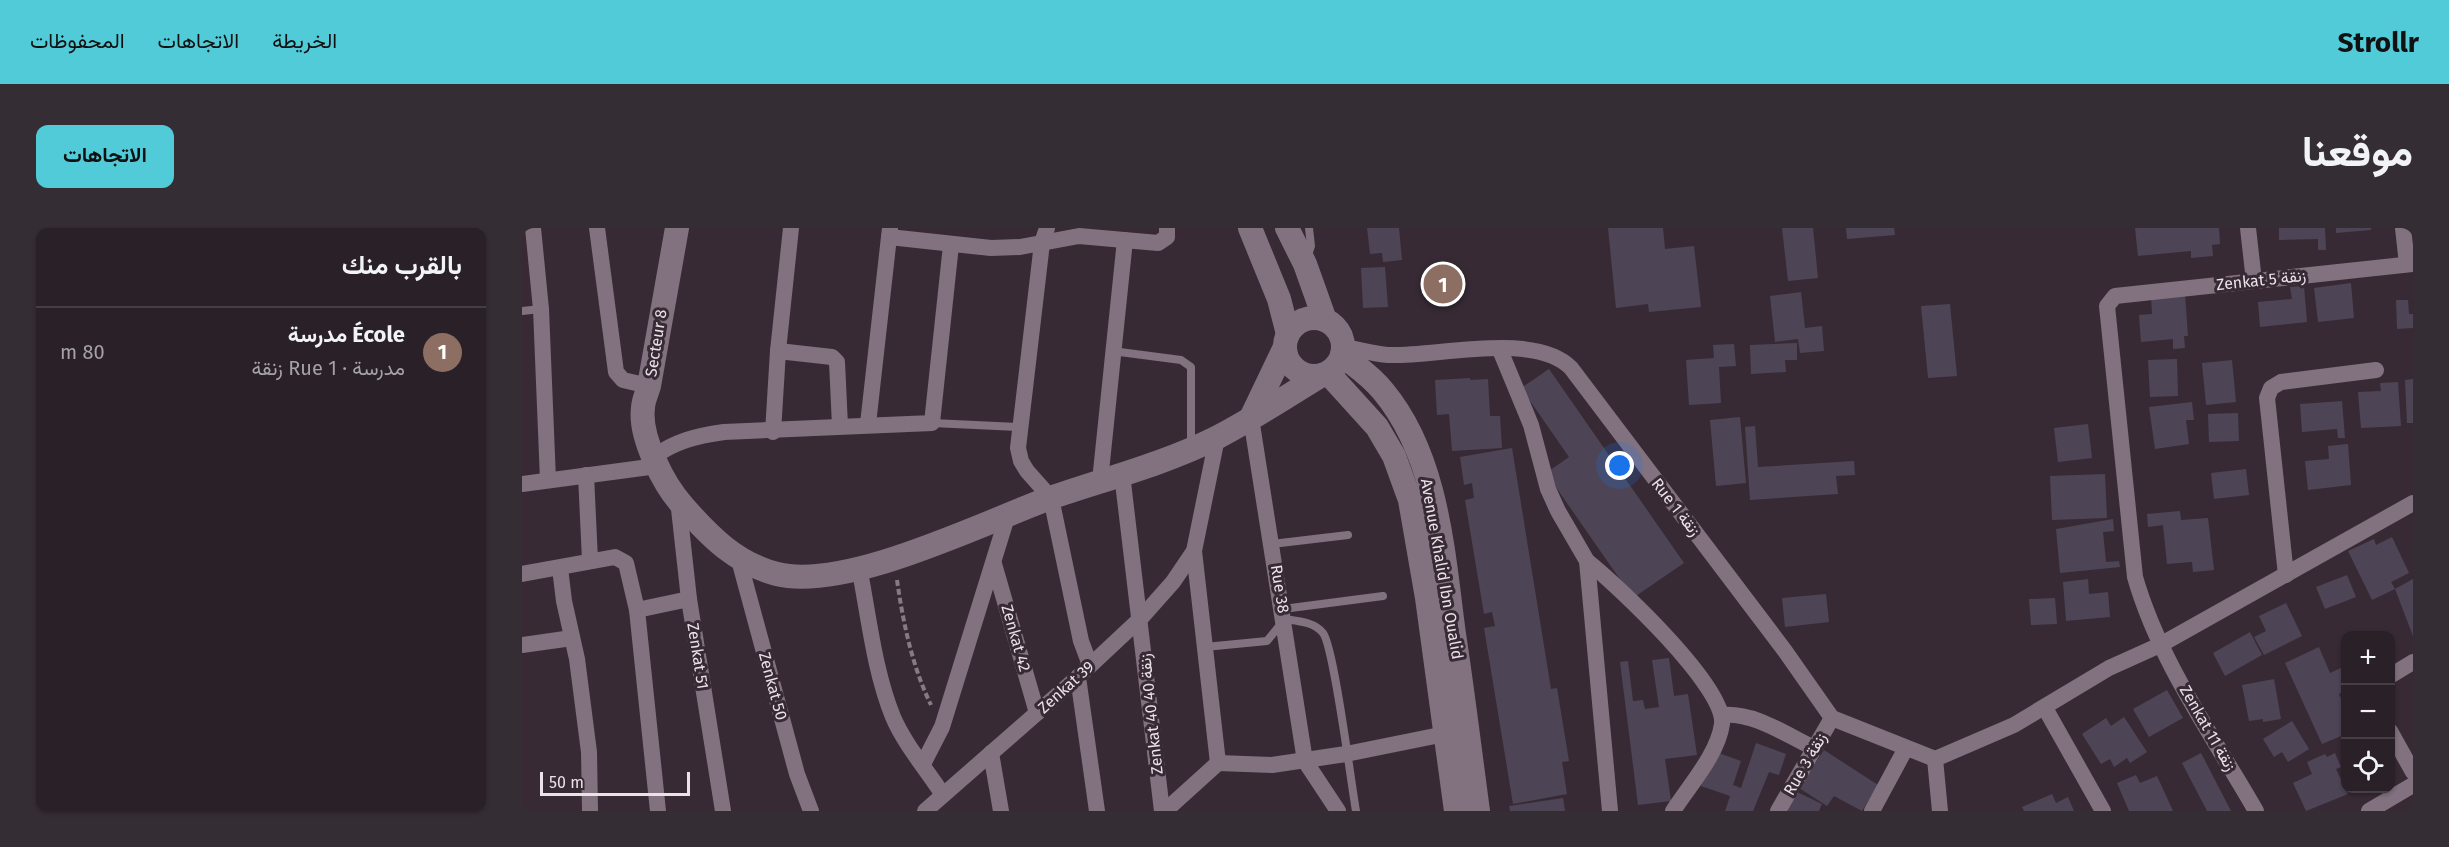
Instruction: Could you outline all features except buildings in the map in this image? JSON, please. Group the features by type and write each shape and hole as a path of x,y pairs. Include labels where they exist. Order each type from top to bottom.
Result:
{"main road":[{"name":"Secteur 8","path":"654,462 642,409 649,386 677,228"},
{"path":"1250,228 1279,299 1286,341 1286,357 1298,372 1307,375 1333,362"},
{"path":"654,462 678,500 706,532 739,560 778,574 809,575 859,567 894,558 1051,498 1191,449 1217,438 1251,418 1333,362 1338,332 1325,320 1305,264 1287,228"},
{"path":"1251,418 1286,341 1300,322 1317,318 1325,320"},
{"name":"Avenue Khalid Ibn Oualid","path":"1333,362 1394,456 1410,500 1427,598 1456,811"},
{"name":"Avenue Khalid Ibn Oualid","path":"1333,362 1363,371 1384,392 1413,440 1428,480 1450,603 1478,811"}],"street":[{"path":"533,228 541,309 548,480"},
{"path":"597,228 616,372 623,380 649,386"},
{"path":"773,432 778,351 791,228"},
{"path":"868,424 889,232 951,245 1010,248 1045,235 1158,243 1167,237 1167,228"},
{"path":"2248,228 2254,281"},
{"path":"2403,228 2410,264"},
{"path":"1045,235 1019,427 1021,461 1051,498 1081,641 1097,811"},
{"name":"Zenkat 40 زنقة 40","path":"1125,240 1111,351 1111,477 1141,618 1163,811"},
{"path":"522,484 654,462 668,446 690,437 724,432 773,432 868,424 932,423 951,245"},
{"name":"Zenkat 5 زنقة","path":"2110,300 2115,296 2410,264"},
{"name":"Zenkat 11 زنقة","path":"2110,300 2107,306 2135,577 2145,611 2160,645 2256,811"},
{"name":"Rue 1 زنقة","path":"1333,362 1387,355 1474,349 1530,350 1552,355 1571,368 1785,651 1832,718"},
{"path":"1500,350 1523,404 1555,504 1587,561 1668,638 1705,685 1722,715 1722,726 1710,754 1673,811"},
{"path":"778,351 832,357 837,362 840,426"},
{"path":"2286,575 2267,398 2271,388 2281,382 2376,370"},
{"name":"Rue 38","path":"1251,418 1284,614 1305,760"},
{"name":"Zenkat 39","path":"1217,438 1194,551 1218,763"},
{"path":"586,475 590,560"},
{"name":"Zenkat 51","path":"678,500 689,599 723,811"},
{"path":"1832,718 1935,759 1981,741 2045,708 2109,668 2160,645 2413,503"},
{"path":"923,764 942,727 1008,514"},
{"name":"Zenkat 39","path":"925,811 1141,618 1173,582 1194,551"},
{"path":"522,574 615,557 627,563 637,610 658,811"},
{"name":"Zenkat 50","path":"739,560 797,774 811,811"},
{"path":"1587,561 1610,811"},
{"name":"Zenkat 42","path":"994,564 1037,712"},
{"path":"859,567 884,690 894,718 907,742 943,795"},
{"path":"561,568 564,601 572,638 589,752 591,811"},
{"path":"637,610 689,599"},
{"path":"522,645 572,638"},
{"path":"2395,673 2413,662"},
{"path":"2045,708 2103,811"},
{"path":"1722,715 1734,714 1751,718 1814,748"},
{"name":"Rue 3 زنقة","path":"1778,811 1832,718"},
{"path":"1163,811 1218,763 1246,762 1261,766 1346,754 1445,734"},
{"path":"2395,738 2413,772"},
{"path":"1872,811 1906,748"},
{"path":"991,753 1001,811"},
{"path":"1935,759 1940,811"},
{"path":"1305,760 1338,811"},
{"path":"2369,811 2413,786"}],"lane":[{"path":"1305,264 1311,246 1309,228"},
{"path":"522,311 541,309"},
{"path":"1111,351 1181,360 1191,367 1191,449"},
{"path":"932,423 1019,427"},
{"path":"1272,543 1348,535"},
{"path":"1205,647 1267,641 1284,614 1383,596"},
{"path":"1284,614 1318,628 1327,639 1356,811"}],"path":[{"path":"894,558 901,608 922,686 942,727"}],"place":[{"name":"École مدرسة","path":"1443,284"}]}
